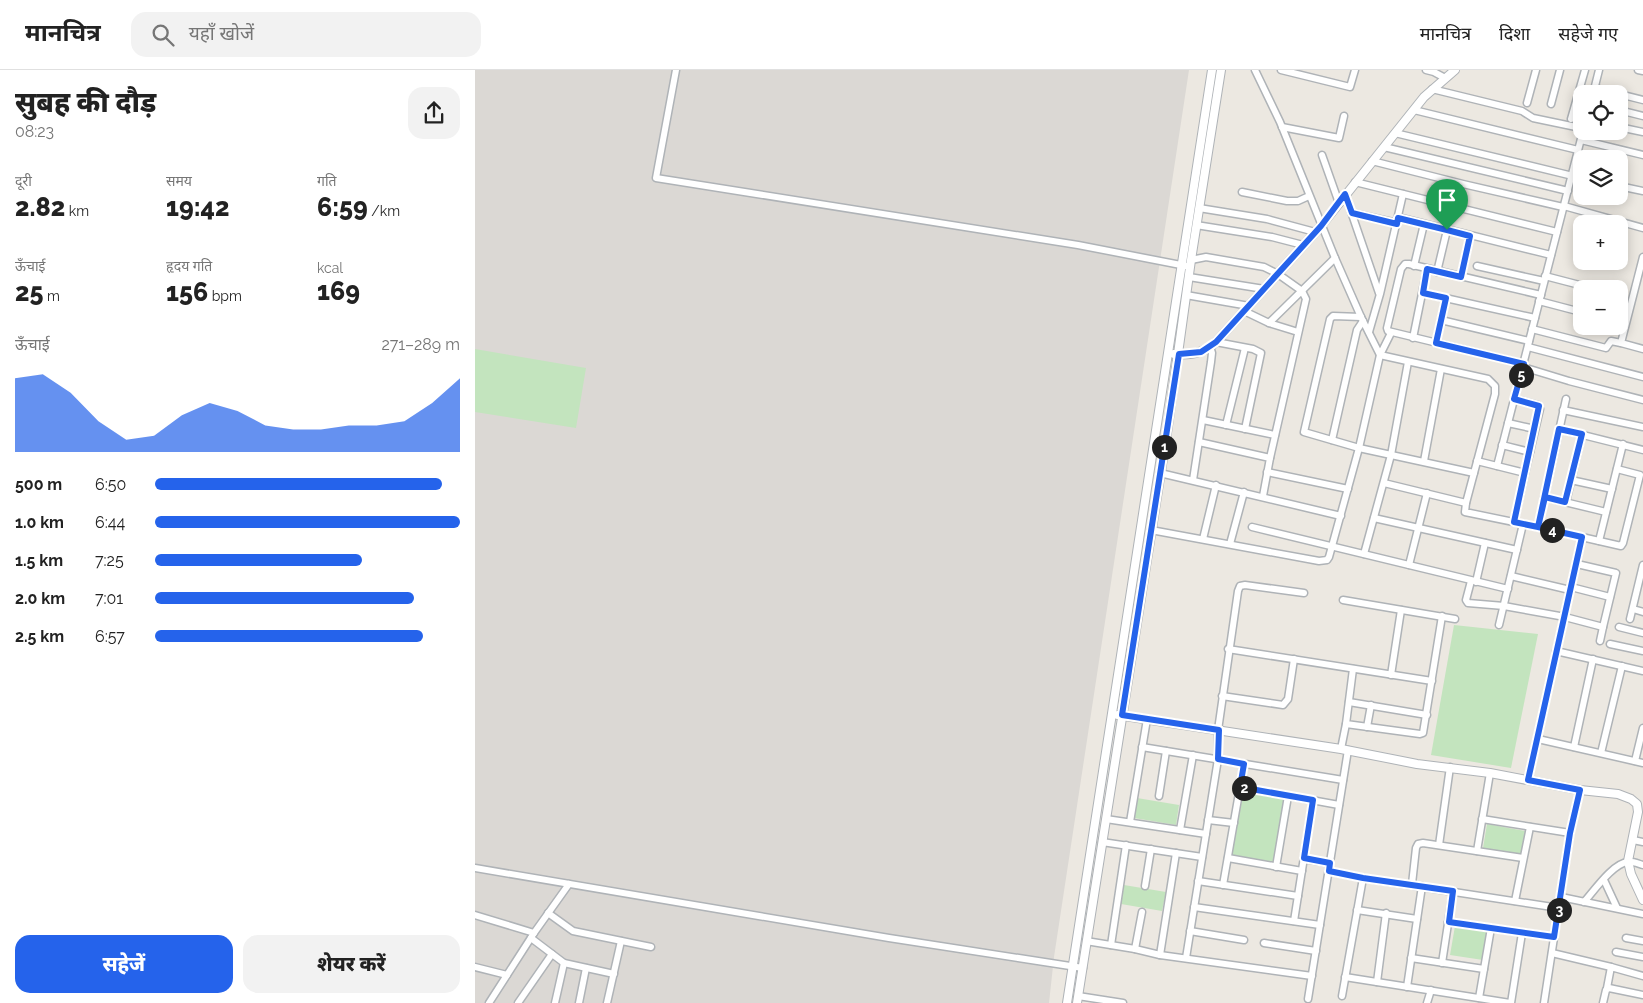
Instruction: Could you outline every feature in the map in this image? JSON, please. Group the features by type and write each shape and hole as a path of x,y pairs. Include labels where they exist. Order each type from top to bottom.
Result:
{"street":[{"path":"676,70 656,178 1187,264 1206,257 1264,266 1302,291 1307,298 1275,435 1263,496"},
{"path":"1123,1003 1078,999 1179,354 1189,277 1187,264 1213,70"},
{"path":"1067,1003 1167,353 1196,225 1221,70"},
{"path":"1256,70 1282,127 1335,258 1362,319 1381,355 1489,379 1495,386 1495,394 1465,503 1465,512 1621,546 1640,475 1617,469"},
{"path":"1281,70 1350,87 1355,70"},
{"path":"1426,70 1445,78"},
{"path":"1167,353 1201,352 1213,344 1321,226 1432,89 1455,70"},
{"path":"1527,103 1536,70"},
{"path":"1551,104 1560,70"},
{"path":"1571,119 1585,70"},
{"path":"1595,85 1599,70"},
{"path":"1638,70 1643,71"},
{"path":"1432,89 1522,111 1533,118 1573,126"},
{"path":"1628,97 1643,100"},
{"path":"1414,110 1578,150 1581,140 1643,155"},
{"path":"1628,112 1643,116"},
{"path":"1282,127 1339,138 1344,116"},
{"path":"1628,129 1643,132"},
{"path":"1395,133 1571,176"},
{"path":"1384,147 1567,191"},
{"path":"1322,156 1339,203"},
{"path":"1372,161 1643,228"},
{"path":"1497,466 1573,169"},
{"path":"1355,182 1557,232"},
{"path":"1628,188 1643,192"},
{"path":"1242,192 1294,201 1309,196"},
{"path":"1345,194 1380,294"},
{"path":"1369,332 1380,294 1403,194"},
{"path":"1199,208 1267,219 1315,232"},
{"path":"1352,213 1424,224 1551,255"},
{"path":"1414,266 1424,224"},
{"path":"1196,225 1272,237 1303,246"},
{"path":"1437,272 1447,230"},
{"path":"1461,277 1470,236"},
{"path":"1621,343 1643,257"},
{"path":"1269,323 1335,258"},
{"path":"1573,309 1540,298 1405,264 1401,269 1387,328 1391,333 1523,365 1569,381 1643,400"},
{"path":"1477,266 1573,285"},
{"path":"1413,338 1427,269"},
{"path":"1189,277 1265,288"},
{"path":"1423,293 1535,318"},
{"path":"1186,296 1246,309 1269,323 1299,332"},
{"path":"1436,343 1446,298"},
{"path":"1362,319 1333,316 1330,319 1303,430 1306,434 1359,448 1474,473"},
{"path":"1332,440 1357,330 1362,319"},
{"path":"1441,320 1643,377"},
{"path":"1532,329 1606,348 1611,341 1643,349"},
{"path":"1151,530 1323,561 1329,557 1359,448 1381,355 1391,333"},
{"path":"1213,344 1245,348 1258,352 1261,356 1245,429"},
{"path":"1193,480 1213,344"},
{"path":"1227,425 1245,348"},
{"path":"1364,554 1391,455 1408,362"},
{"path":"1424,461 1441,369"},
{"path":"1538,527 1566,398"},
{"path":"1514,399 1539,406 1514,522"},
{"path":"1563,410 1643,427"},
{"path":"1203,420 1275,435"},
{"path":"1508,423 1535,429"},
{"path":"1559,429 1643,450"},
{"path":"1565,502 1582,434"},
{"path":"1199,442 1270,458"},
{"path":"1599,541 1623,444"},
{"path":"1502,445 1530,452"},
{"path":"1477,461 1525,472"},
{"path":"1267,472 1348,489"},
{"path":"1160,473 1341,516"},
{"path":"1571,480 1612,490"},
{"path":"1384,483 1465,503"},
{"path":"1203,539 1216,485"},
{"path":"1230,544 1244,492"},
{"path":"1409,565 1427,493"},
{"path":"1545,497 1606,512"},
{"path":"1374,518 1517,550"},
{"path":"1499,625 1523,524"},
{"path":"1251,527 1508,589"},
{"path":"1528,780 1582,537"},
{"path":"1485,543 1466,602 1470,604 1504,606 1565,617 1603,627"},
{"path":"1577,564 1616,573 1600,640"},
{"path":"1630,619 1641,587 1643,565"},
{"path":"1511,576 1610,597"},
{"path":"1186,958 1218,759 1219,730 1237,591 1240,586 1245,585 1304,593"},
{"path":"1343,600 1455,619"},
{"path":"1633,609 1643,612"},
{"path":"1391,675 1401,610"},
{"path":"1346,724 1420,734 1425,730 1442,616"},
{"path":"1619,627 1643,632"},
{"path":"1610,644 1643,651"},
{"path":"1229,649 1432,681"},
{"path":"1556,650 1643,671"},
{"path":"1223,696 1283,706 1288,699 1294,659"},
{"path":"1574,747 1593,659"},
{"path":"1601,753 1622,666"},
{"path":"1308,999 1343,780 1346,724 1353,669"},
{"path":"1349,702 1427,715"},
{"path":"1367,727 1371,706"},
{"path":"1112,714 1345,750 1417,764 1528,780 1580,790 1618,794 1631,799 1637,804 1638,812 1628,861 1631,874 1642,898"},
{"path":"1130,822 1147,719"},
{"path":"1635,761 1643,728"},
{"path":"1538,739 1643,763"},
{"path":"1142,747 1343,780"},
{"path":"1159,796 1166,751"},
{"path":"1180,830 1193,755"},
{"path":"1223,884 1244,764"},
{"path":"1439,845 1450,768"},
{"path":"1477,851 1490,774"},
{"path":"1240,787 1339,805"},
{"path":"1544,1003 1570,833 1580,790"},
{"path":"1276,867 1288,796"},
{"path":"1294,921 1313,800"},
{"path":"1638,812 1643,804"},
{"path":"1106,819 1205,834"},
{"path":"1482,819 1570,833"},
{"path":"1208,820 1234,824"},
{"path":"1515,901 1530,827"},
{"path":"1633,840 1643,842"},
{"path":"1103,842 1202,858"},
{"path":"1412,884 1416,848 1418,844 1423,842 1523,858"},
{"path":"1111,945 1126,845"},
{"path":"1145,886 1151,849"},
{"path":"1160,955 1176,853"},
{"path":"1228,858 1302,871"},
{"path":"1304,858 1330,863"},
{"path":"1584,902 1619,865 1628,861 1643,865"},
{"path":"475,868 889,938 1073,967 1083,964"},
{"path":"1329,871 1363,878 1559,908"},
{"path":"1342,996 1363,878"},
{"path":"1604,880 1617,908"},
{"path":"1198,881 1298,896"},
{"path":"489,1003 569,884"},
{"path":"1407,986 1422,886"},
{"path":"1442,963 1453,891"},
{"path":"1561,897 1643,914"},
{"path":"1194,907 1320,925"},
{"path":"1357,910 1417,918"},
{"path":"1135,949 1141,912"},
{"path":"548,913 573,931 651,947"},
{"path":"1377,982 1386,913"},
{"path":"475,915 533,935 564,963 614,974"},
{"path":"1449,922 1554,937"},
{"path":"1479,998 1491,928"},
{"path":"1190,932 1244,940"},
{"path":"1345,977 1511,1003 1522,933"},
{"path":"1626,938 1643,941"},
{"path":"608,1003 621,941"},
{"path":"1086,941 1160,955 1312,976"},
{"path":"1265,943 1316,952"},
{"path":"1616,952 1643,957"},
{"path":"1552,953 1643,976"},
{"path":"518,1003 552,954"},
{"path":"1074,958 1083,964"},
{"path":"1411,958 1484,969"},
{"path":"555,1003 564,963"},
{"path":"475,967 507,975"},
{"path":"1603,1003 1611,967"},
{"path":"579,1003 586,968"},
{"path":"1607,988 1643,995"},
{"path":"1427,1003 1431,990"}],"shaded area":[{"path":"475,70 1189,70 1054,957 1049,1003 475,1003"}],"green space":[{"path":"475,349 586,368 576,428 475,412"},
{"path":"1454,625 1538,634 1511,768 1431,755"},
{"path":"1242,791 1285,799 1274,863 1231,856"},
{"path":"1137,798 1179,805 1176,825 1134,818"},
{"path":"1487,824 1525,831 1521,855 1483,848"},
{"path":"1124,885 1166,892 1162,911 1121,904"},
{"path":"1455,926 1487,931 1483,960 1450,955"}],"route":[{"path":"1447,230 1398,218 1397,224 1352,213 1345,194 1321,226 1216,342 1201,352 1179,354 1122,715 1219,730 1218,759 1244,764 1240,787 1313,800 1304,858 1330,863 1329,871 1453,891 1449,922 1554,937 1570,833 1580,790 1528,780 1582,537 1538,527 1559,429 1582,434 1565,502 1545,497 1538,527 1514,522 1540,409 1538,405 1514,399 1524,364 1436,343 1446,298 1423,293 1427,269 1461,277 1470,236 1447,230"}]}
